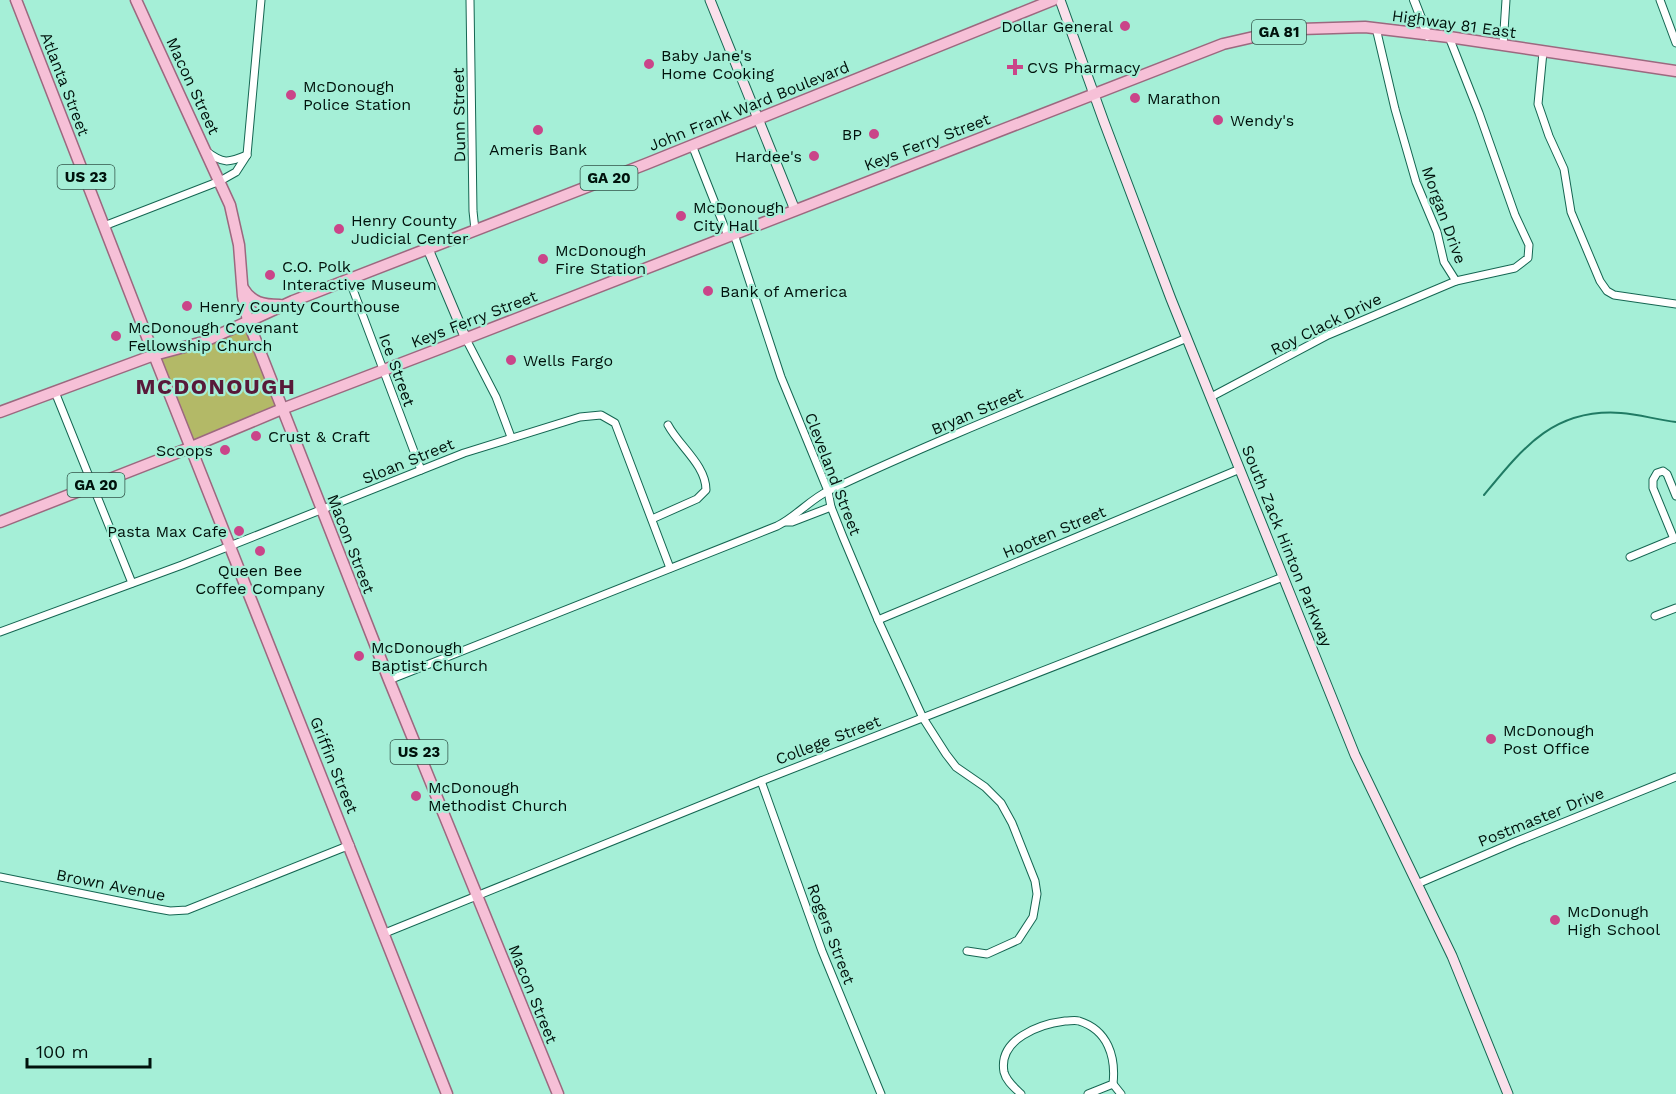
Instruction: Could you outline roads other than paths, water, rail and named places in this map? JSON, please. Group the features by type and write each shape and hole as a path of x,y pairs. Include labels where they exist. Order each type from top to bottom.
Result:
{"main road":[{"name":"Atlanta Street","path":"16,0 192,447"},
{"name":"Macon Street","path":"136,0 220,181 237,228 242,287 248,321 389,680 558,1094"},
{"path":"710,0 795,210"},
{"name":"John Frank Ward Boulevard","path":"154,355 203,342 349,279 758,119 1053,0"},
{"name":"South Zack Hinton Parkway","path":"1060,0 1115,154 1355,755 1452,956 1508,1094"},
{"name":"Highway 81 East","path":"1094,93 1189,56 1240,40 1301,29 1344,27 1376,28 1449,37 1676,71"},
{"name":"Keys Ferry Street","path":"0,522 282,409 1094,93"},
{"path":"428,249 466,339"},
{"path":"242,287 248,296 258,303 285,305"},
{"name":"GA 20","path":"0,412 154,355"},
{"name":"Griffin Street","path":"192,447 447,1094"}],"street":[{"path":"104,226 220,181 236,172 247,155 261,0"},
{"name":"Dunn Street","path":"470,0 475,230"},
{"path":"1414,0 1428,36"},
{"path":"1503,46 1506,0"},
{"path":"1660,0 1676,43"},
{"name":"Morgan Drive","path":"1376,28 1395,109 1416,182 1437,232 1444,262 1456,281 1515,268 1528,258 1529,245 1511,205 1479,112 1449,37"},
{"path":"1543,52 1538,104 1565,175 1571,212 1600,281 1607,291 1614,295 1676,304"},
{"name":"Cleveland Street","path":"692,145 731,235 781,377 828,490 831,507 878,620 923,718 956,767 985,787 1000,802 1012,823 1035,881 1036,906 1028,926 1018,940 987,954 967,951"},
{"path":"206,151 225,162 247,155"},
{"name":"Ice Street","path":"349,279 421,470"},
{"name":"Roy Clack Drive","path":"1211,398 1328,334 1456,281"},
{"name":"Bryan Street","path":"389,680 785,522 828,490 1187,338"},
{"path":"466,339 496,397 511,438"},
{"path":"55,392 132,583"},
{"name":"Sloan Street","path":"0,632 421,470 511,438 593,414 608,417 615,423 670,568"},
{"path":"652,519 697,499 706,490 702,473 692,457 675,439 668,424"},
{"name":"Hooten Street","path":"878,620 1240,469"},
{"path":"1630,557 1675,538 1653,488 1656,474 1660,471 1666,473 1676,496"},
{"name":"Bryan Street","path":"785,522 792,522 831,507"},
{"name":"College Street","path":"385,933 761,781 1283,577"},
{"path":"1655,616 1676,608"},
{"name":"Postmaster Drive","path":"1418,884 1676,777"},
{"name":"Rogers Street","path":"761,781 822,951 881,1094"},
{"name":"Brown Avenue","path":"0,877 170,911 187,910 350,845"},
{"path":"1021,1094 1012,1086 1004,1072 1006,1058 1015,1040 1037,1027 1053,1022 1078,1020 1100,1032 1112,1050 1113,1084 1121,1094"},
{"path":"1088,1094 1113,1084"}],"waterway":[{"path":"1484,495 1512,462 1541,435 1576,417 1597,413 1621,413 1676,422"}],"place":[{"name":"Dollar General","path":"1125,26"},
{"name":"Baby Jane's Home Cooking","path":"649,64"},
{"name":"CVS Pharmacy","path":"1015,67"},
{"name":"McDonough Police Station","path":"291,95"},
{"name":"Marathon","path":"1135,98"},
{"name":"Wendy's","path":"1218,120"},
{"name":"Ameris Bank","path":"538,130"},
{"name":"BP","path":"874,134"},
{"name":"Hardee's","path":"814,156"},
{"name":"McDonough City Hall","path":"681,216"},
{"name":"Henry County Judicial Center","path":"339,229"},
{"name":"McDonough Fire Station","path":"543,259"},
{"name":"C.O. Polk Interactive Museum","path":"270,275"},
{"name":"Bank of America","path":"708,291"},
{"name":"Henry County Courthouse","path":"187,306"},
{"name":"McDonough Covenant Fellowship Church","path":"116,336"},
{"name":"Wells Fargo","path":"511,360"},
{"name":"Crust & Craft","path":"256,436"},
{"name":"Scoops","path":"225,450"},
{"name":"Pasta Max Cafe","path":"239,531"},
{"name":"Queen Bee Coffee Company","path":"260,551"},
{"name":"McDonough Baptist Church","path":"359,656"},
{"name":"McDonough Post Office","path":"1491,739"},
{"name":"McDonough Methodist Church","path":"416,796"},
{"name":"McDonugh High School","path":"1555,920"}],"district":[{"name":"MCDONOUGH","path":"216,386"}]}
